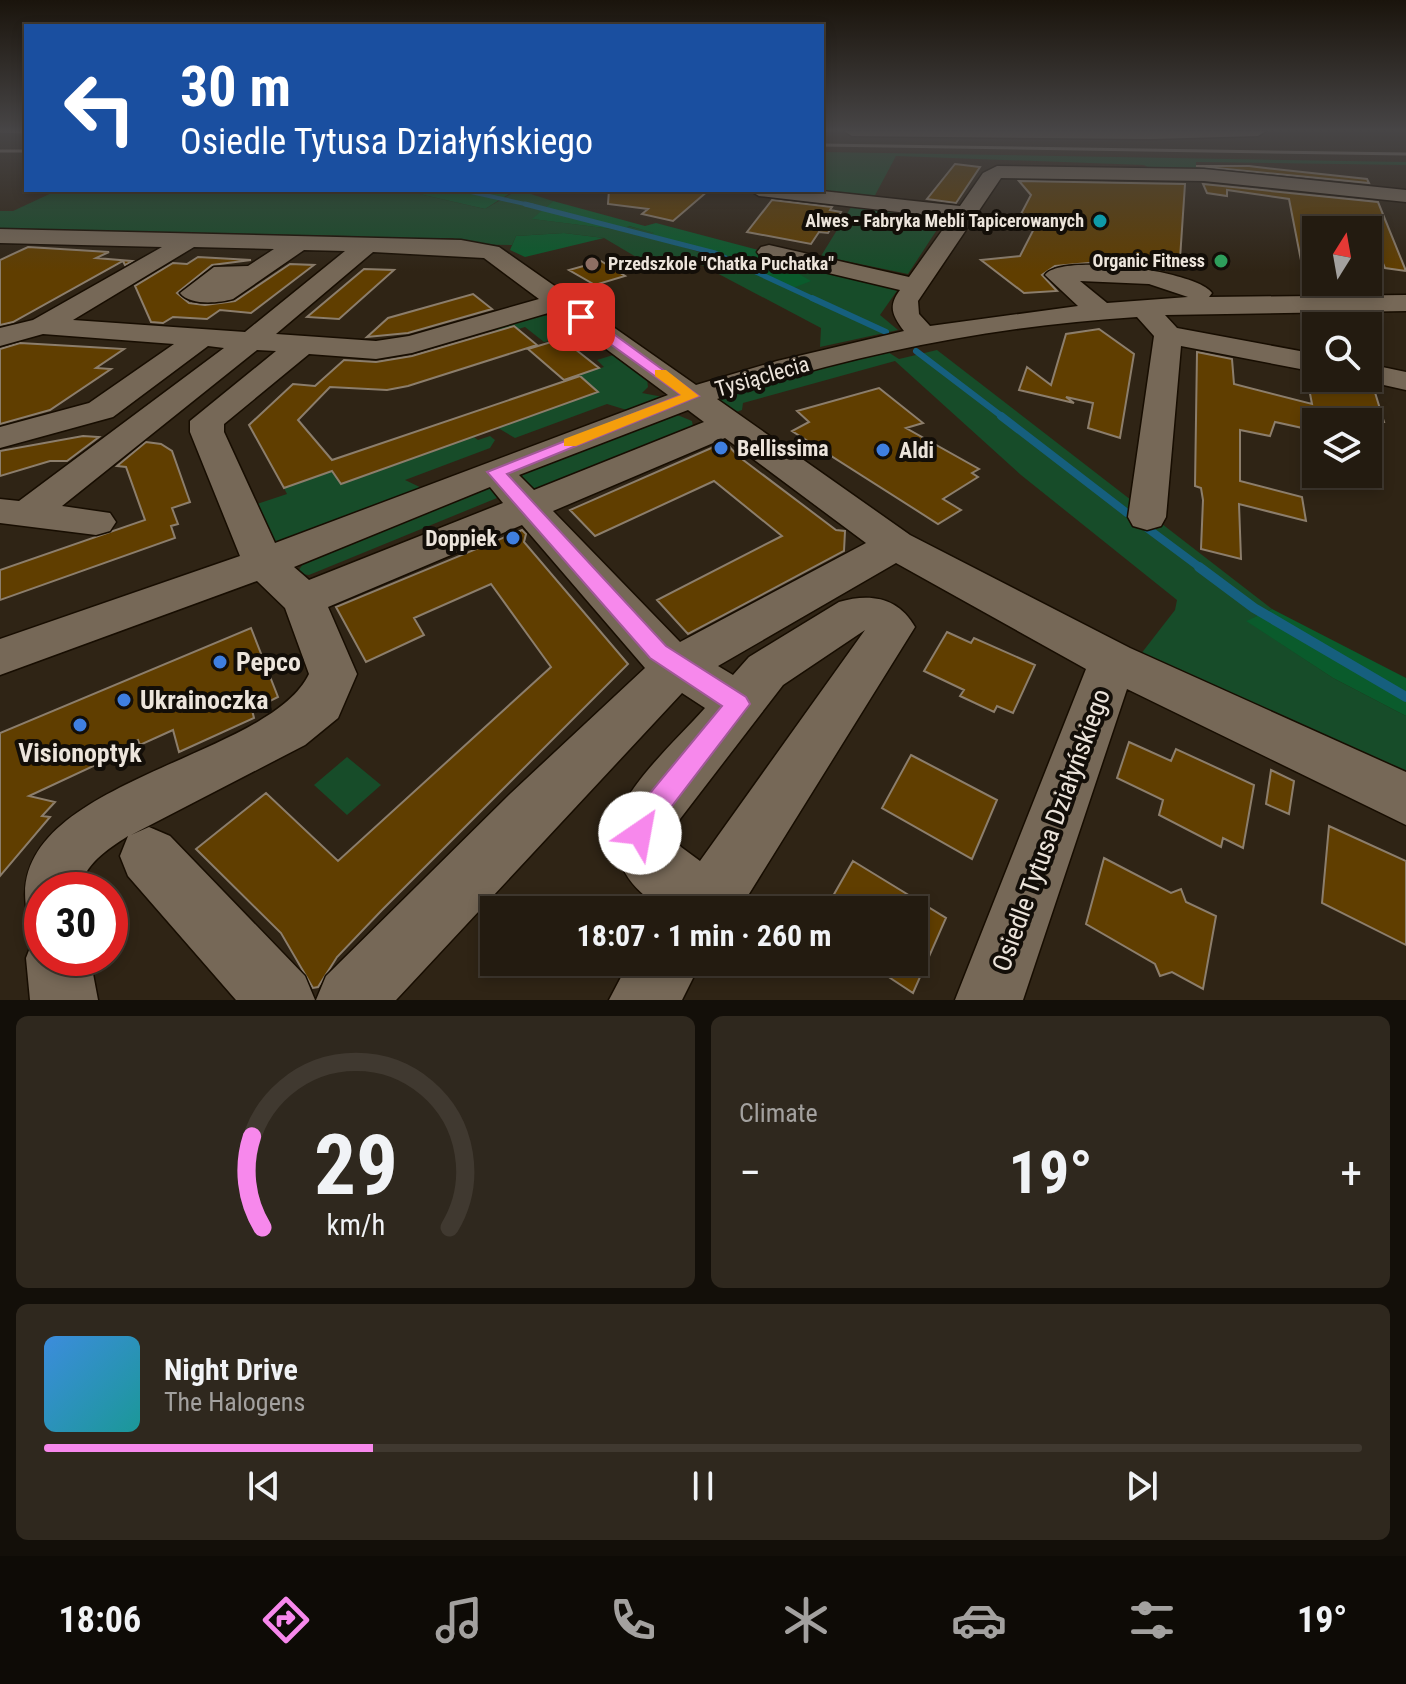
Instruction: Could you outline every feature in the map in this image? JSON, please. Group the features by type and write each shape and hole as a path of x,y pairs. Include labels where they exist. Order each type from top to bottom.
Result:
{"street":[{"path":"922,335 904,311 905,301 993,178"},
{"path":"1230,178 1399,195"},
{"path":"1374,178 1399,195 1406,217"},
{"path":"777,192 965,213"},
{"name":"Osiedle Tytusa Działyńskiego","path":"0,236 488,251 559,301 661,361 692,396 896,545 1113,661 1406,799"},
{"path":"0,337 43,326 189,241"},
{"path":"253,274 299,243"},
{"path":"14,513 154,416 367,245"},
{"path":"769,252 916,286"},
{"path":"1149,261 1186,267 1222,295"},
{"path":"1090,302 1222,295"},
{"name":"Tysiąclecia","path":"0,657 108,622 692,396 825,357 1090,302 1142,306 1222,295 1406,303"},
{"path":"43,326 302,345 395,348 559,301"},
{"path":"1142,306 1168,335 1302,360"},
{"path":"1147,517 1168,335"},
{"path":"0,438 101,410 202,337"},
{"path":"101,410 207,421 302,345"},
{"path":"1382,376 1406,381"},
{"path":"52,872 58,858 86,830 112,812 229,760 303,720 328,695 333,672 303,600 263,562 207,432 207,421"},
{"path":"303,600 729,424"},
{"path":"496,472 658,652 738,704"},
{"path":"14,513 96,522"},
{"path":"350,1000 530,813 679,665 896,545"},
{"path":"694,896 650,859 641,847 640,833 646,819 766,671 855,614 872,612 882,616 892,627 713,896"},
{"name":"Tysiąclecia","path":"0,673 108,622"},
{"name":"Osiedle Tytusa Działyńskiego","path":"989,1000 1113,661"},
{"path":"149,856 281,1000"},
{"path":"61,976 64,1000"},
{"path":"643,1000 659,976"}],"green space":[{"path":"824,178 884,178 873,199 805,192 824,192"},
{"path":"54,192 411,192 485,209 515,192 524,192 553,201 533,219 620,230 628,226 656,233 648,236 747,267 771,258 901,285 880,315 898,330 820,347 821,328 696,262 660,271 604,238 564,233 516,236 512,245 449,244 454,238 391,240 351,236 0,230 0,211 13,211"},
{"path":"411,192 512,192 485,209"},
{"path":"553,201 645,226 656,223 777,255 772,258 811,281 793,288 717,256 646,236 654,233 629,226 620,230 532,219"},
{"path":"853,204 946,216 908,274 821,256"},
{"path":"564,233 604,238 525,257 510,250 516,236"},
{"path":"541,315 562,318 584,334 544,342 525,327 502,334 493,327"},
{"path":"883,349 899,359 937,350 1272,609 1247,621 1333,678 1406,716 1406,785 1137,659 1175,610 1177,600 1021,475 895,361 743,403 742,410 731,414 718,404 721,395"},
{"path":"613,355 647,379 648,387 642,393 663,397 630,411 607,404 515,438 498,428 598,392 578,375 604,367 597,360"},
{"path":"675,414 692,421 693,427 536,489 518,482 527,469"},
{"path":"490,436 495,440 490,448 405,480 426,490 271,544 251,506 287,494 284,488 332,471 342,484 474,437 478,440"},
{"path":"488,487 494,488 497,498 309,575 301,574 299,570 304,562"},
{"path":"1272,609 1406,678 1406,716 1333,678 1246,621"},
{"path":"347,757 381,785 347,815 314,785"}],"building":[{"path":"944,178 973,178 956,203 927,199"},
{"path":"1315,178 1355,178 1367,179 1369,183"},
{"path":"1019,181 1185,184 1180,259 1166,257 1165,270 1100,262 1055,266 1042,275 1057,291 1024,293 981,260 1020,256 1040,217 1021,214 1031,195"},
{"path":"1203,184 1378,202 1406,271 1385,268 1382,261 1382,216 1302,216 1302,266 1289,199 1227,190 1227,196 1207,193"},
{"path":"609,192 707,192 673,221 642,214 648,209 608,204"},
{"path":"772,200 832,207 830,210 841,212 828,233 819,232 811,244 747,232"},
{"path":"28,247 109,252 96,258 132,261 125,265 123,261 13,322 0,325 0,260"},
{"path":"198,257 251,260 212,265 177,293 189,303 205,305 235,301 290,264 314,265 251,313 220,310 207,319 173,317 163,323 151,322 135,286 173,263 187,264"},
{"path":"601,261 625,276 595,285 569,270"},
{"path":"364,269 394,270 339,319 307,317"},
{"path":"473,294 492,309 408,333 367,337 388,318"},
{"path":"514,326 537,345 408,386 387,390 330,387 298,420 332,460 580,376 598,392 341,484 332,471 284,488 249,425 293,384 315,386 344,360 376,362 412,356"},
{"path":"1099,329 1134,354 1120,438 1088,428 1093,403 1066,397 1074,403 1019,390 1027,367 1051,385 1066,334"},
{"path":"561,339 599,368 564,380 528,349"},
{"path":"20,343 124,349 96,368 111,369 50,410 0,424 0,349"},
{"path":"1197,352 1232,359 1234,384 1312,404 1310,392 1375,392 1380,408 1302,408 1302,428 1275,422 1270,436 1240,430 1240,481 1302,497 1306,521 1239,504 1241,559 1201,549 1203,500 1201,488 1195,486"},
{"name":"Aldi","path":"879,388 923,423 906,428 979,469 972,473 978,477 943,499 961,510 938,524 792,431 809,422 797,411"},
{"path":"83,436 99,437 67,461 50,461 0,476 0,451"},
{"path":"146,442 161,444 172,451 190,502 172,508 178,524 171,526 175,538 0,600 0,570 145,520 126,467 117,466"},
{"path":"725,442 738,456 836,530 845,531 844,551 688,634 657,600 782,536 714,481 595,536 570,510"},
{"path":"522,530 526,534 524,542 628,664 382,910 337,957 318,987 313,988 281,933 196,849 266,793 338,861 551,667 491,584 414,618 424,635 366,662 336,607"},
{"path":"251,628 278,697 252,710 254,718 179,752 173,730 140,745 138,740 99,758 100,763 29,796 55,802 42,816 50,817 0,876 0,733"},
{"path":"947,632 971,643 974,638 1035,665 1013,713 997,706 994,712 960,696 964,690 924,671"},
{"path":"1129,742 1171,761 1176,749 1254,785 1243,848 1223,838 1221,847 1159,815 1163,800 1117,778"},
{"path":"911,755 997,800 972,859 882,808"},
{"path":"1271,770 1294,781 1289,814 1266,804"},
{"path":"1329,826 1406,861 1406,945 1322,903"},
{"path":"1104,858 1171,893 1181,889 1186,902 1216,916 1203,989 1172,972 1160,976 1155,964 1086,924"},
{"path":"853,861 910,896 833,896"},
{"path":"928,907 946,918 928,959"},
{"path":"887,976 920,976 913,993"}],"waterway":[{"path":"471,192 525,204"},
{"path":"525,204 534,206"},
{"path":"525,204 715,253 816,300"},
{"path":"812,298 886,332"},
{"path":"916,351 1004,418"},
{"path":"1001,416 1127,513"},
{"path":"1147,528 1202,569"},
{"path":"1199,567 1254,608 1406,697"}],"slow traffic":[{"path":"570,443 692,396 660,373"}],"place":[{"name":"Alwes - Fabryka Mebli Tapicerowanych","path":"1100,221"},
{"name":"Organic Fitness","path":"1221,261"},
{"name":"Przedszkole \"Chatka Puchatka\"","path":"592,264"},
{"name":"Bellissima","path":"721,448"},
{"name":"Aldi","path":"883,450"},
{"name":"Doppiek","path":"513,538"},
{"name":"Pepco","path":"220,662"},
{"name":"Ukrainoczka","path":"124,700"},
{"name":"Visionoptyk","path":"80,725"}],"route":[{"path":"581,317 692,396 496,472 658,652 738,704 646,819 640,833"}]}
